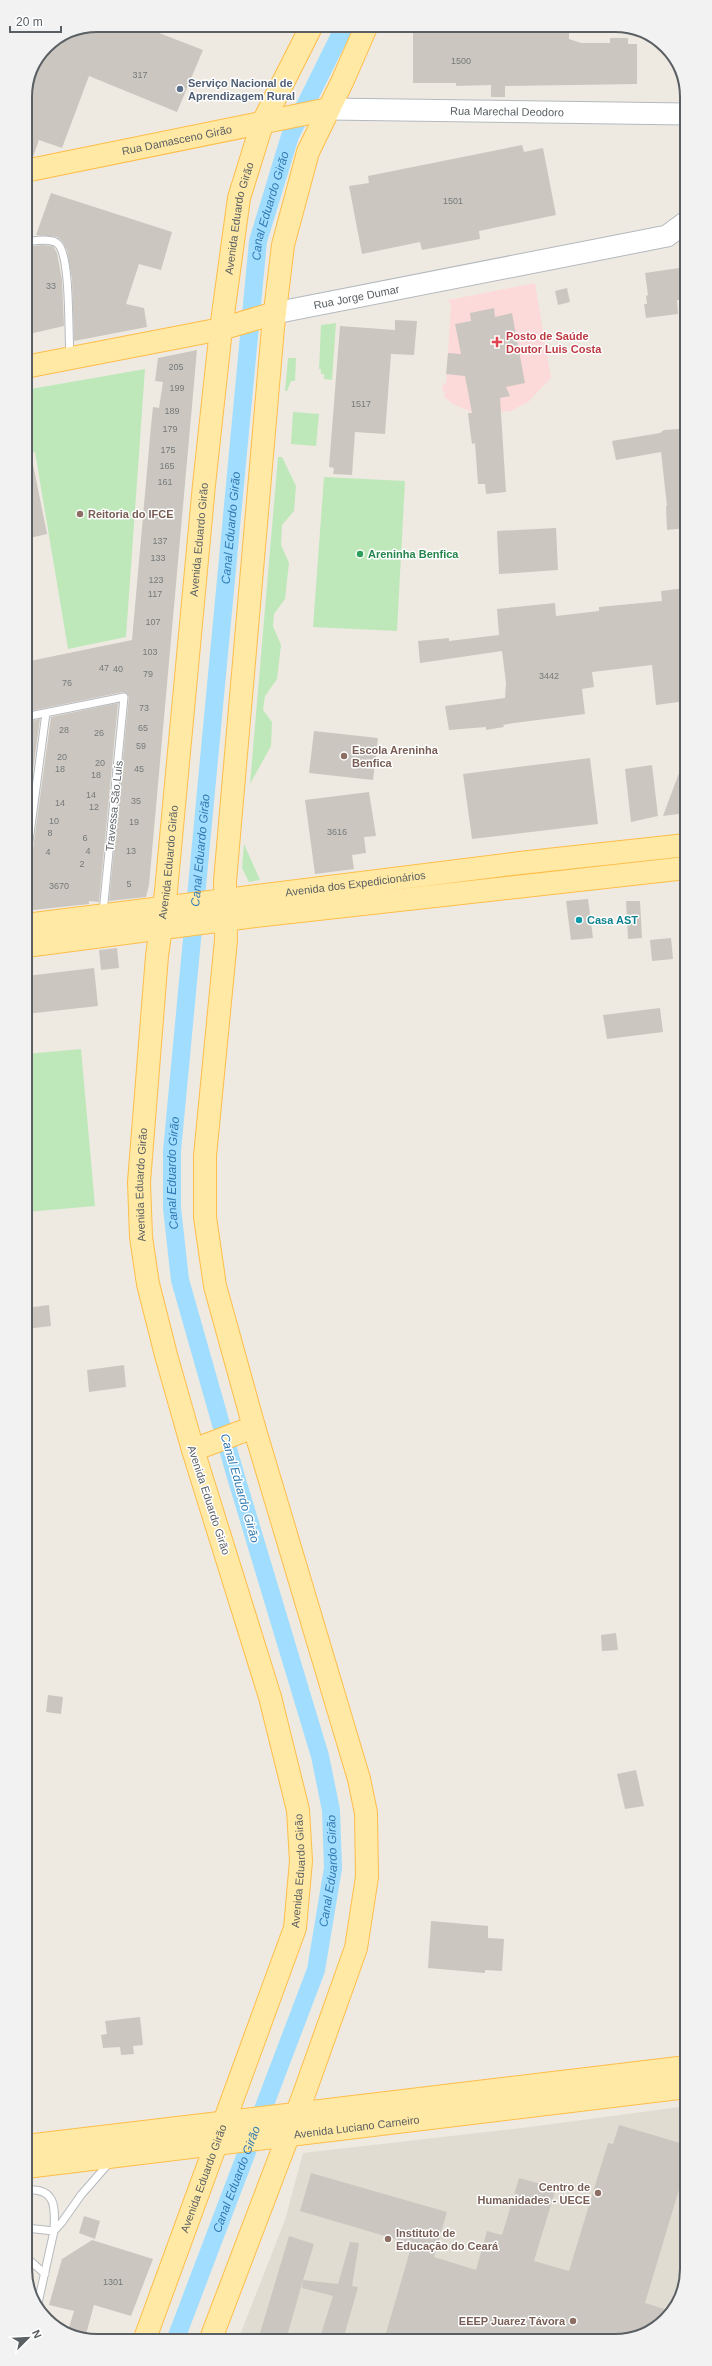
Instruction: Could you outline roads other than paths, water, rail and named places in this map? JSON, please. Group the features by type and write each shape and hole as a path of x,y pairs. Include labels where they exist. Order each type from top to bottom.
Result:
{"main road":[{"name":"Avenida Eduardo Girão","path":"212,2334 284,2126 356,1948 367,1877 368,1842 359,1779 249,1429 215,1286 205,1217 205,1156 225,946 217,912 225,881 249,320 239,198 262,124 308,32"},
{"name":"Avenida Eduardo Girão","path":"147,2334 224,2144 295,1928 301,1861 298,1810 287,1760 268,1689 198,1448 148,1284 140,1237 139,1182 249,320 283,245 308,152 364,32"},
{"name":"Rua Damasceno Girão","path":"32,170 262,124 329,109"},
{"name":"Rua Jorge Dumar","path":"32,366 249,320"},
{"name":"Avenida dos Expedicionários","path":"217,912 520,863 680,846"},
{"path":"622,853 623,876"},
{"name":"Avenida dos Expedicionários","path":"32,945 173,917 623,876 680,869"},
{"name":"Avenida dos Expedicionários","path":"32,924 103,915 173,917"},
{"path":"198,1448 249,1429"},
{"name":"Avenida Luciano Carneiro","path":"32,2167 224,2144 284,2126 680,2068"},
{"name":"Avenida Luciano Carneiro","path":"32,2145 232,2121 284,2126 680,2087"}],"street":[{"name":"Rua Marechal Deodoro","path":"329,109 680,114"},
{"name":"Rua Jorge Dumar","path":"249,320 667,236 680,226"}],"lane":[{"path":"32,241 51,240 58,244 62,250 67,285 70,358"},
{"name":"Travessa São Luís","path":"46,713 124,697 103,915"},
{"path":"32,716 46,713 32,818"},
{"path":"54,2231 62,2222 80,2195 113,2157"},
{"path":"32,2190 43,2191 51,2198 56,2208 54,2231 39,2299"},
{"path":"32,2229 54,2231"},
{"path":"32,2262 45,2274"}],"waterway":[{"name":"Canal Eduardo Girão","path":"178,2334 316,1970 333,1868 331,1810 320,1756 236,1477 180,1280 172,1208 172,1151 258,241 290,136 342,32"}],"place":[{"name":"Serviço Nacional de Aprendizagem Rural","path":"180,89"},
{"name":"Posto de Saúde Doutor Luis Costa","path":"497,342"},
{"name":"Reitoria do IFCE","path":"80,514"},
{"name":"Areninha Benfica","path":"360,554"},
{"name":"Escola Areninha Benfica","path":"344,756"},
{"name":"Casa AST","path":"579,920"},
{"name":"Centro de Humanidades - UECE","path":"598,2193"},
{"name":"Instituto de Educação do Ceará","path":"388,2239"},
{"name":"EEEP Juarez Távora","path":"573,2321"}]}
